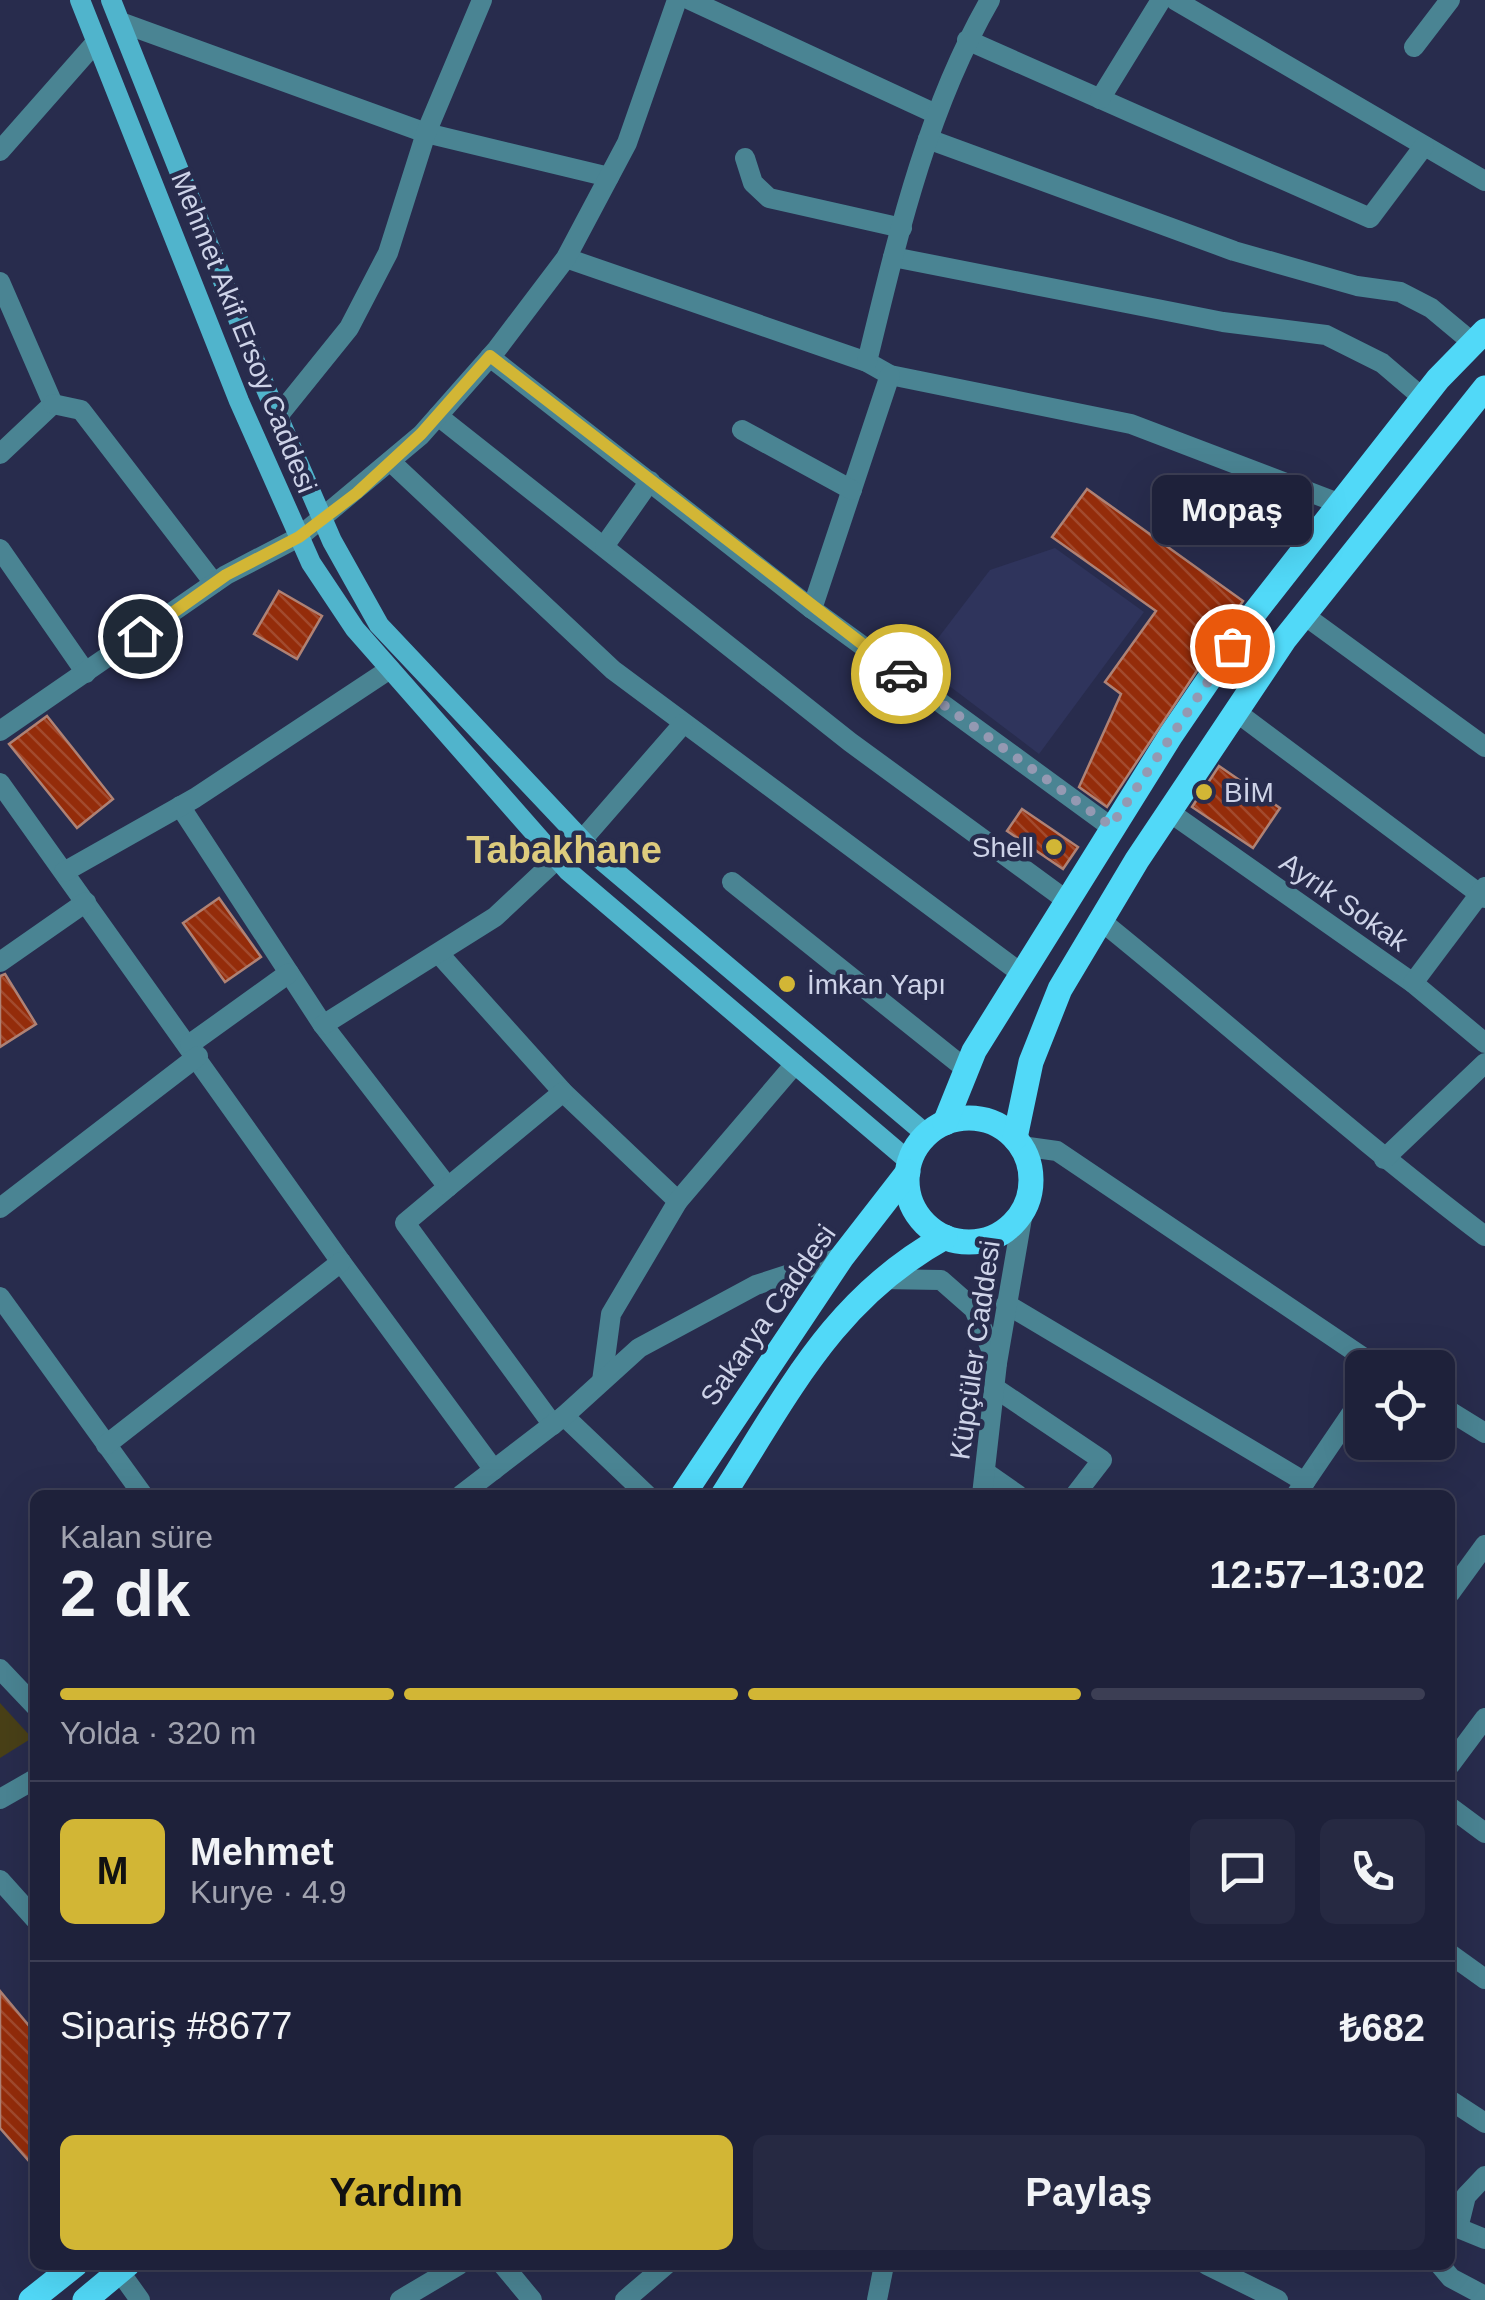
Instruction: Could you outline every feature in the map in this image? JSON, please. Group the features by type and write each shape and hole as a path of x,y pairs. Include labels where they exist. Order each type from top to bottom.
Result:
{"main road":[{"name":"Mehmet Akif Ersoy Caddesi","path":"80,0 239,401 311,563 355,629 557,860 909,1167"},
{"name":"Mehmet Akif Ersoy Caddesi","path":"111,0 278,416 322,517 379,625 582,840 936,1129"},
{"path":"945,1238 916,1211 909,1167 936,1129 1022,974 1111,826 1252,616 1423,398 1479,337"},
{"path":"725,1490 843,1314 902,1261 945,1238 980,1242 997,1236 1023,1212 1031,1179 1018,1142 1031,1062 1060,989 1168,811 1304,615 1479,404"},
{"path":"936,1129 982,1120 1018,1142"},
{"name":"Sakarya Caddesi","path":"686,1490 842,1257 909,1167"},
{"path":"31,2300 69,2270"},
{"path":"85,2300 122,2270"}],"street":[{"path":"278,416 349,328 388,253 426,133 482,0"},
{"path":"0,731 214,583 299,537 391,462 438,416 566,258 626,142 677,0"},
{"path":"690,0 936,114"},
{"path":"867,362 893,257 936,114 967,40 990,0"},
{"path":"1100,99 1161,0"},
{"path":"1175,0 1485,180"},
{"path":"1414,47 1450,0"},
{"path":"120,22 426,133 609,176"},
{"path":"967,40 1370,218 1424,146"},
{"path":"0,151 96,42"},
{"path":"928,140 1183,234 1357,286 1400,292 1479,337"},
{"path":"744,158 753,184 769,198 902,228"},
{"path":"893,257 1223,322 1326,336 1382,364 1423,398"},
{"path":"566,258 867,362 890,375 1130,424 1341,504"},
{"path":"0,282 53,404"},
{"path":"490,356 812,609 1111,826"},
{"path":"812,609 890,375"},
{"path":"53,404 81,410 214,583"},
{"path":"0,454 53,404"},
{"path":"438,416 850,742 1066,900"},
{"path":"742,430 852,490"},
{"path":"391,462 614,670 1022,974"},
{"path":"604,545 650,481"},
{"path":"0,549 86,673"},
{"path":"1304,615 1485,747"},
{"path":"64,872 180,806 390,669"},
{"path":"1235,712 1483,893 1412,984"},
{"path":"582,840 683,724"},
{"path":"0,783 494,1470"},
{"path":"180,806 324,1025 448,1188"},
{"name":"Ayrık Sokak","path":"1168,811 1412,984 1485,1043"},
{"path":"324,1025 495,917 557,860"},
{"path":"732,882 967,1070"},
{"path":"0,962 86,902"},
{"path":"1100,920 1240,1033 1384,1159 1485,1236"},
{"path":"440,955 562,1092 678,1202"},
{"path":"0,1208 289,973"},
{"path":"1384,1159 1485,1063"},
{"path":"602,1382 610,1314 678,1202 794,1064"},
{"path":"562,1092 405,1223 559,1420 641,1490"},
{"path":"1018,1142 1057,1151 1352,1350"},
{"name":"Küpçüler Caddesi","path":"982,1490 997,1364 1023,1212"},
{"path":"468,1490 559,1420 639,1348 756,1285 842,1257"},
{"path":"106,1445 341,1262"},
{"path":"881,1280 941,1280 974,1309 997,1364"},
{"path":"0,1297 138,1490"},
{"path":"1006,1304 1300,1488 1345,1423"},
{"path":"995,1388 1102,1460 1079,1490"},
{"path":"1455,1414 1485,1432"},
{"path":"984,1472 1011,1490"},
{"path":"1455,1586 1485,1544"},
{"path":"0,1669 30,1701"},
{"path":"1455,1758 1485,1718"},
{"path":"0,1799 30,1782"},
{"path":"1455,1811 1485,1833"},
{"path":"0,1880 30,1913"},
{"path":"1455,1958 1485,1980"},
{"path":"1455,2103 1485,2124"},
{"path":"1455,2226 1466,2196 1485,2176"},
{"path":"1455,2229 1485,2239"},
{"path":"125,2270 140,2300"},
{"path":"400,2300 450,2270"},
{"path":"507,2270 532,2300"},
{"path":"624,2300 660,2270"},
{"path":"877,2300 883,2270"},
{"path":"1217,2270 1278,2300"},
{"path":"1444,2270 1451,2278 1485,2296"}],"shaded area":[{"path":"1055,548 1144,612 1039,754 919,663 990,570"},
{"path":"0,1703 30,1739 0,1758"}],"building":[{"path":"1087,489 1243,601 1107,807 1079,787 1121,694 1105,682 1156,611 1052,537"},
{"path":"279,591 322,616 297,659 254,634"},
{"path":"47,716 113,799 77,828 9,744"},
{"path":"1219,766 1280,808 1253,848 1192,807"},
{"path":"1022,809 1078,847 1063,869 1007,831"},
{"path":"219,898 261,957 225,982 183,923"},
{"path":"5,974 36,1024 0,1047 0,976"},
{"path":"0,1991 30,2027 30,2162 0,2128"}],"way so far":[{"path":"901,674 1111,826 1232,646"}],"place":[{"name":"Mopaş","path":"1232,646"},
{"name":"BİM","path":"1204,792"},
{"name":"Shell","path":"1054,847"},
{"name":"İmkan Yapı","path":"787,984"}],"district":[{"name":"Tabakhane","path":"564,850"}],"route":[{"path":"140,636 226,575 299,537 357,493 421,434 490,356 812,609 901,674"}]}
